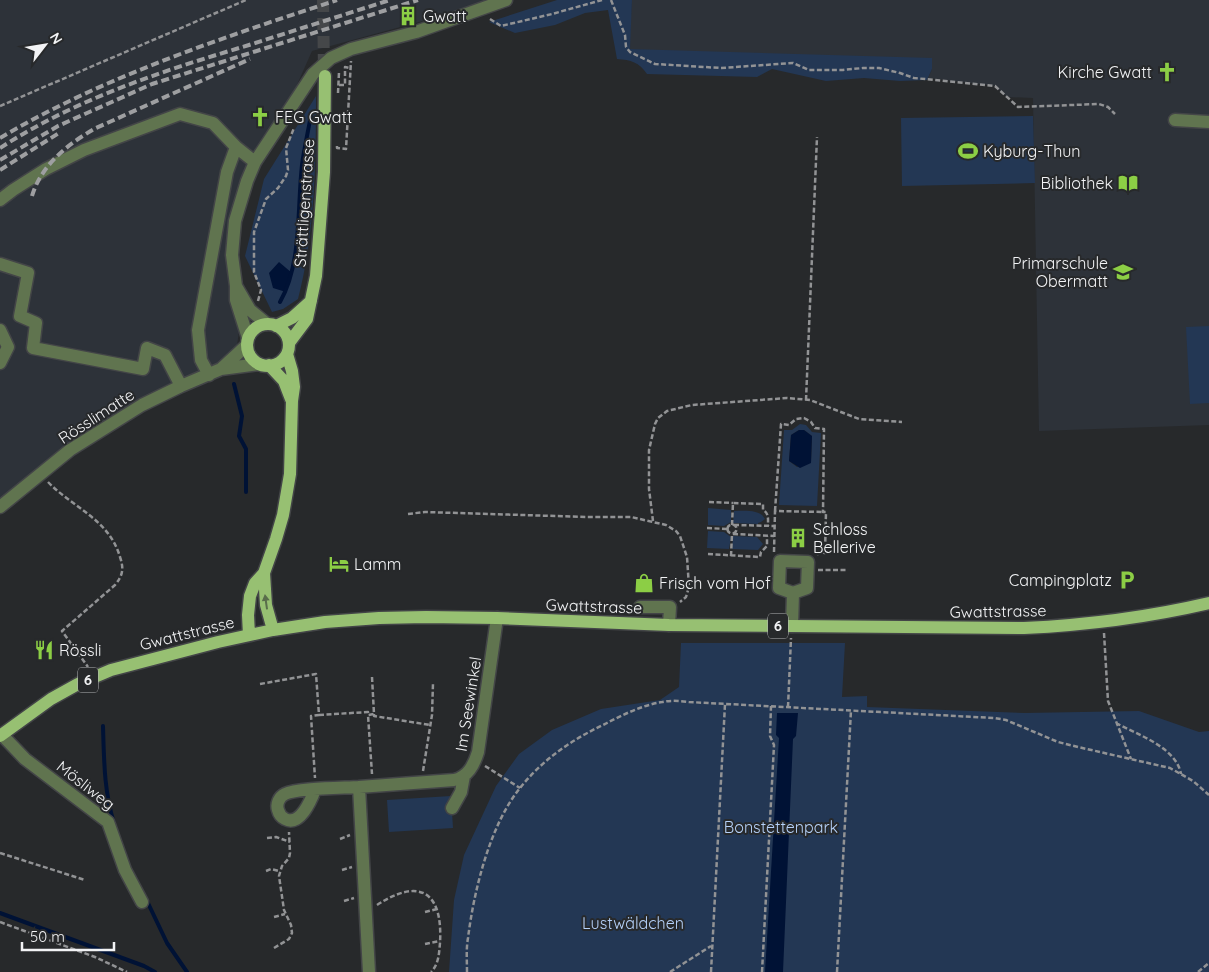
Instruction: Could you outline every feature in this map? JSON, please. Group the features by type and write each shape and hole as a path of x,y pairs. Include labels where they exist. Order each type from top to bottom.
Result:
{"main road":[{"name":"Strättligenstrasse","path":"288,349 307,319 316,276 324,181 325,76"},
{"path":"292,401 284,381 250,356 248,341 254,329 292,318 312,301"},
{"path":"249,635 248,615 250,596 256,583 264,573 283,515 291,451 294,379 284,331 272,325"},
{"path":"264,365 280,362 288,349"},
{"path":"264,573 266,605 273,630"},
{"name":"Gwattstrasse","path":"1,736 50,699 111,670 152,658 249,635 325,622 379,618 497,618 669,625 1010,628 1045,627 1103,621 1142,616 1209,603"}],"street":[{"path":"248,341 236,300 232,255 235,221 243,191 255,162 313,74 331,58 351,49 416,32 506,0"},
{"path":"0,200 12,190 46,169 84,150 180,114 213,123 236,147 255,162"},
{"path":"1175,120 1209,122"},
{"path":"215,372 201,360 198,330 227,172 236,147"},
{"path":"0,264 28,274 20,316 36,323 33,348 143,369 147,348 165,355 181,386"},
{"path":"236,286 250,310 272,325"},
{"path":"0,330 8,347 0,363"},
{"name":"Rösslimatte","path":"215,372 248,341"},
{"name":"Rösslimatte","path":"0,508 70,450 142,405 215,372 264,365"},
{"path":"780,560 808,562 807,588 793,593 779,588 780,560"},
{"path":"792,626 793,593"},
{"path":"640,607 670,607 669,625"},
{"name":"Im Seewinkel","path":"289,820 283,818 276,806 279,798 292,791 454,780 464,776 471,769 476,759 497,618"},
{"name":"Mösliweg","path":"1,736 25,759 108,822 125,870 142,902"},
{"path":"452,808 461,792 464,776"},
{"path":"359,787 369,972"},
{"path":"289,820 294,820 299,816 311,801 315,790"}],"path":[{"path":"0,106 246,0"},
{"path":"478,11 501,26 602,0"},
{"path":"611,0 625,35 626,47 630,52 654,64 721,68 793,63 809,70 879,68 914,78 995,86 1018,108 1099,104 1108,107 1114,114"},
{"path":"337,139 337,148 346,148 351,49"},
{"path":"339,85 345,85 345,67 351,68"},
{"path":"338,72 338,94"},
{"path":"254,306 261,294 254,272 254,232 266,199 282,182 288,170 286,148 294,127 291,107"},
{"path":"806,400 817,137"},
{"path":"652,521 649,489 649,450 655,424 662,415 674,409 769,398 806,400 859,419 902,422"},
{"path":"780,560 774,555 774,536 781,424 789,425 796,419 804,418 811,422 815,428 824,429 823,512"},
{"path":"39,474 63,497 86,511 105,527 116,544 120,556 123,570 121,578 62,631 95,677"},
{"path":"709,502 763,504 763,510 768,517 768,526"},
{"path":"731,556 733,534 736,530 733,525 733,503"},
{"path":"775,511 826,512 825,553 818,552 817,570 847,570"},
{"path":"408,514 425,512 631,517 666,525 679,534 684,545 689,576 688,593 682,601 670,607"},
{"path":"707,528 727,529 733,525 775,526"},
{"path":"727,529 729,533 733,534 774,536"},
{"path":"708,554 760,557 761,552 767,546 768,536"},
{"path":"1103,621 1107,694 1131,759"},
{"path":"788,706 792,626"},
{"path":"260,684 316,674 319,715"},
{"path":"372,677 374,714"},
{"path":"421,782 430,725 433,682"},
{"path":"467,972 468,939 482,867 505,811 520,788 540,766 563,747 584,734 610,721 660,702 788,706 1006,720 1058,742 1170,768 1193,781 1209,795"},
{"path":"710,972 725,704"},
{"path":"762,972 774,745 770,736 771,706"},
{"path":"837,972 851,710"},
{"path":"315,790 312,716 368,712 368,714 374,714 374,716 430,725"},
{"path":"368,714 373,786"},
{"path":"1116,722 1169,752 1179,766 1181,774"},
{"path":"476,759 520,788"},
{"path":"274,948 291,937 292,930 285,913 280,885 280,871 289,858 289,820"},
{"path":"267,838 276,836 290,842"},
{"path":"0,853 85,880"},
{"path":"266,871 280,871"},
{"path":"366,909 398,893 413,892 426,894 431,898 441,922 437,962 431,972"},
{"path":"425,912 437,909"},
{"path":"274,917 285,913"},
{"path":"0,922 95,957 125,971"},
{"path":"425,944 440,941"},
{"path":"670,972 712,946"},
{"path":"1198,972 1209,964"}],"shaded area":[{"path":"0,0 491,0 474,7 312,51 296,87 239,187 227,233 227,269 239,332 237,345 234,350 216,364 163,387 67,444 0,499"},
{"path":"632,0 1209,0 1209,425 1039,431 1033,98 1007,97 995,86 928,78 932,69 629,49"},
{"path":"279,262 292,273 286,292 273,288 269,273"},
{"path":"799,430 804,430 812,436 811,463 800,468 789,461 791,435"},
{"path":"777,713 798,713 796,736 793,739 783,972 765,972 779,738 776,735"}],"green space":[{"path":"557,0 632,0 630,49 932,58 932,69 927,80 900,81 864,78 826,81 772,69 757,77 647,74 634,62 617,59 608,10 585,13 555,25 515,33 489,22"},
{"path":"316,96 313,198 304,274 298,299 283,309 272,312 245,256 264,179"},
{"name":"Kyburg-Thun","path":"1033,116 1035,183 902,186 901,118"},
{"path":"1209,326 1209,403 1190,404 1186,327"},
{"path":"800,424 806,425 812,432 821,433 817,506 779,505 784,430 792,430","holes":["799,430 804,430 812,436 811,462 797,467 789,461 791,435"]},
{"path":"708,508 731,510 731,522 724,526 708,525"},
{"path":"734,511 756,512 765,519 758,524 733,523"},
{"path":"708,531 724,532 731,537 729,549 707,548"},
{"path":"733,536 757,537 763,544 758,550 732,549"},
{"name":"Bonstettenpark","path":"681,643 845,643 842,697 867,696 867,707 1025,713 1139,711 1199,732 1209,731 1209,972 449,972 454,900 464,855 496,786 519,754 552,730 601,709 660,700 679,687"},
{"path":"451,796 453,828 389,832 387,800"}],"waterway":[{"path":"280,302 287,287 295,254 302,165 311,115"},
{"path":"234,384 242,416 239,436 246,449 246,492"},
{"path":"103,726 106,787 114,823"},
{"path":"147,901 167,943 187,972"},
{"path":"0,913 144,966 155,972"}],"tunnel":[{"path":"323,0 324,72"}],"railway":[{"path":"0,138 40,116 122,77 208,44 337,0"},
{"path":"0,148 59,115 120,88 184,65 390,0"},
{"path":"0,160 58,126 152,84 418,0"},
{"path":"32,196 42,174 49,165 66,148 86,134 250,59"},
{"path":"0,170 59,133"}],"place":[{"name":"Gwatt","path":"408,16"},
{"name":"Kirche Gwatt","path":"1167,72"},
{"name":"FEG Gwatt","path":"260,117"},
{"name":"Kyburg-Thun","path":"968,151"},
{"name":"Bibliothek","path":"1128,183"},
{"name":"Primarschule Obermatt","path":"1123,272"},
{"name":"Schloss Bellerive","path":"798,538"},
{"name":"Lamm","path":"339,564"},
{"name":"Campingplatz","path":"1127,580"},
{"name":"Frisch vom Hof","path":"644,583"},
{"name":"Rössli","path":"44,650"}],"park label":[{"name":"Lustwäldchen","path":"633,923"}]}
